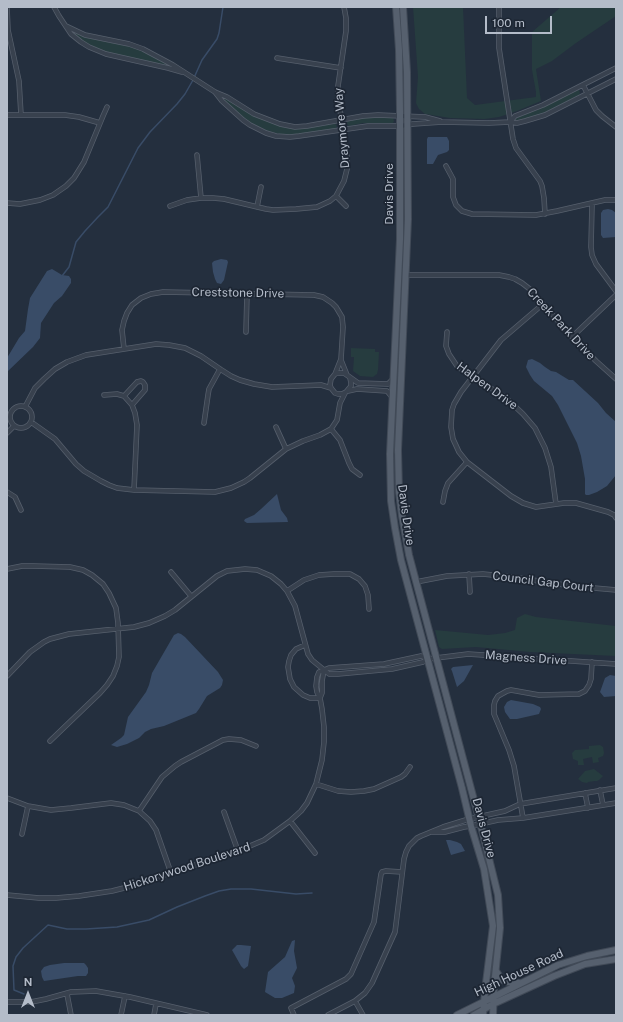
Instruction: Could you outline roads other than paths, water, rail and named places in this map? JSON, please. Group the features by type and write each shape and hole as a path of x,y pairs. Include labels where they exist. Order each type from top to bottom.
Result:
{"main road":[{"name":"Davis Drive","path":"396,7 399,50 400,239 390,454 391,501 402,560 469,819 484,869 493,926 483,1012"},
{"name":"Davis Drive","path":"403,7 408,72 408,219 398,466 399,492 405,538 481,824 494,879 499,909 500,934 493,1015"},
{"name":"High House Road","path":"457,1015 520,983 568,961 597,953 616,950"},
{"name":"High House Road","path":"474,1015 483,1012 493,1004 554,976 592,963 616,959"},
{"path":"496,971 502,980 520,983"}],"street":[{"path":"7,7 8,30 20,90 21,115"},
{"path":"54,7 75,38 94,49 106,54 168,68 190,75"},
{"name":"Draymore Way","path":"336,196 344,181 347,169 347,157 338,96 338,86 346,31 344,7"},
{"path":"500,7 500,48 513,139 516,148 540,181 544,198 545,214"},
{"path":"66,26 86,35 130,44 143,49 173,65 215,92 227,97 254,114 280,124 301,127 370,116 425,117 442,122"},
{"path":"278,58 341,68"},
{"path":"510,122 515,116 543,105 616,68"},
{"path":"215,92 222,101 250,125 266,133 282,136 298,136 368,126 400,126 442,122 517,123 545,115 616,80"},
{"path":"583,85 599,113 608,122 616,127"},
{"path":"7,203 20,204 40,200 53,195 66,186 74,178 84,162 107,107"},
{"path":"7,115 66,115 100,123"},
{"path":"197,155 201,198"},
{"path":"446,166 453,179 453,197 456,205 462,211 472,214 536,215 605,200 616,200"},
{"path":"257,207 261,188"},
{"path":"170,206 187,200 201,198 224,199 273,210 311,208 323,204 336,196 346,206"},
{"path":"592,204 592,255 596,264 616,291"},
{"name":"Creek Park Drive","path":"406,275 480,275 503,276 515,279 531,290 572,337 616,379"},
{"name":"Creststone Drive","path":"124,349 122,330 125,317 132,306 141,298 151,294 163,292 314,295 327,299 336,307 342,317 341,359 335,374"},
{"path":"246,332 247,294"},
{"path":"572,337 616,295"},
{"path":"543,304 505,336 457,398 452,410 451,419 451,432 455,445 467,462 511,496 523,503 536,506 576,503 608,512 616,518"},
{"name":"Halpen Drive","path":"447,332 446,346 449,354 457,366 472,377 505,396 535,428 545,448 551,467 556,504"},
{"path":"25,407 40,383 50,372 60,365 80,357 156,344 174,345 185,348 196,353 220,370 240,380 262,386 282,387 321,385 331,388"},
{"name":"Creststone Drive","path":"341,359 348,376"},
{"path":"204,422 209,389 220,370"},
{"path":"321,385 331,379 335,374 341,373 358,383 388,384 393,379"},
{"path":"31,422 55,439 76,464 92,476 117,488 134,490 208,492 223,490 239,485 250,478 286,449 331,429 337,420 340,403 351,386 348,376"},
{"path":"331,379 331,388 340,403"},
{"path":"124,396 137,382 143,382 145,385 145,390 132,405"},
{"path":"335,393 338,394 358,389 387,391 392,398"},
{"path":"104,395 117,394 124,396 132,405 135,413 137,425 134,490"},
{"path":"19,406 25,407 32,415 31,422 24,428 14,426 10,421 11,412 19,406"},
{"path":"7,433 14,426"},
{"path":"276,426 286,449"},
{"path":"331,429 340,440 352,468 360,475"},
{"path":"443,502 448,483 467,462"},
{"path":"7,492 15,497 21,510"},
{"path":"7,569 22,566 78,569 99,580 109,592 116,608 119,657 115,672 100,693 50,741"},
{"path":"7,676 30,652 50,639 69,634 142,625 158,620 175,610 217,576 227,571 239,569 250,569 265,573 276,580 287,591 295,606 308,654 312,660 324,670"},
{"path":"171,572 191,596"},
{"path":"287,591 304,580 319,575 350,574 359,579 365,586 368,594 369,609"},
{"path":"470,574 470,592"},
{"name":"Council Gap Court","path":"416,582 447,576 483,574 500,575 572,586 616,590"},
{"path":"305,645 293,651 289,661 288,672 292,683 298,691 306,697 320,698"},
{"name":"Magness Drive","path":"324,670 329,674 376,671 408,666 428,659 468,654 616,664"},
{"path":"523,818 514,766 494,714 495,701 498,696 511,690 539,695 579,694 585,691 589,685 591,679 592,662"},
{"name":"Hickorywood Boulevard","path":"7,895 45,898 79,896 112,891 238,851 264,840 301,811 307,803 316,784 322,760 324,742 324,727 320,698 324,670"},
{"path":"139,811 162,777 186,759 223,740 241,740 256,746"},
{"path":"316,784 338,791 364,792 401,777 410,767"},
{"path":"328,1015 355,1001 365,993 372,983 394,932 406,852 409,846 421,836 469,819 505,811 520,804 616,788"},
{"path":"600,790 603,805"},
{"path":"585,793 588,808"},
{"path":"7,798 28,806 51,810 117,803 139,811 150,821 156,830 171,873"},
{"path":"432,832 445,832 504,819 523,818 616,803"},
{"path":"22,834 28,806"},
{"path":"224,812 238,851"},
{"path":"290,821 315,853"},
{"path":"294,1015 291,1008 346,979 351,974 374,922 382,872 402,872"},
{"path":"7,1002 38,1001 78,991 96,991 125,996 207,1015"},
{"path":"67,994 71,1015"},
{"path":"121,1015 125,996"},
{"path":"355,1001 363,1015"},
{"path":"154,1015 156,1004"}],"water":[{"path":"428,137 447,137 449,141 449,150 438,155 433,164 427,164"},
{"path":"608,209 616,213 616,237 603,238 601,235 601,213 603,210"},
{"path":"221,259 227,260 228,262 224,280 221,284 217,283 215,279 212,263"},
{"path":"52,269 62,275 69,276 71,283 62,296 54,303 41,323 40,338 33,347 7,372 7,358 25,331 30,298 47,271"},
{"path":"532,359 551,371 556,372 569,380 573,380 616,422 616,475 607,486 597,492 589,495 585,494 585,479 577,443 552,396 534,381 530,375 526,367 528,360"},
{"path":"277,494 281,510 288,522 247,523 244,521 245,519 254,515"},
{"path":"178,633 185,637 218,672 223,680 222,685 220,688 207,696 196,713 164,726 151,729 139,738 127,744 117,747 111,745 124,735 128,717 146,692 152,673 174,635"},
{"path":"473,665 464,681 457,687 451,669 453,667"},
{"path":"610,675 616,676 616,696 604,697 600,692 605,678"},
{"path":"511,700 533,704 541,709 539,714 510,719 505,712 504,707 507,702"},
{"path":"446,840 461,844 465,851 451,855"},
{"path":"295,940 294,951 297,968 292,978 295,986 294,993 282,998 275,998 265,992 268,972 285,957 292,941"},
{"path":"237,945 251,946 248,966 244,969 232,950"},
{"path":"64,963 84,963 88,968 88,973 86,976 44,981 41,971 44,967"}],"waterway":[{"path":"62,276 69,267 76,242 108,207 138,148 150,132 185,94 202,60 217,39 223,7"},
{"path":"24,994 14,990 13,966 16,957 23,948 48,925 67,929 117,927 149,920 205,896 231,889 251,889 296,894 312,893"}]}
